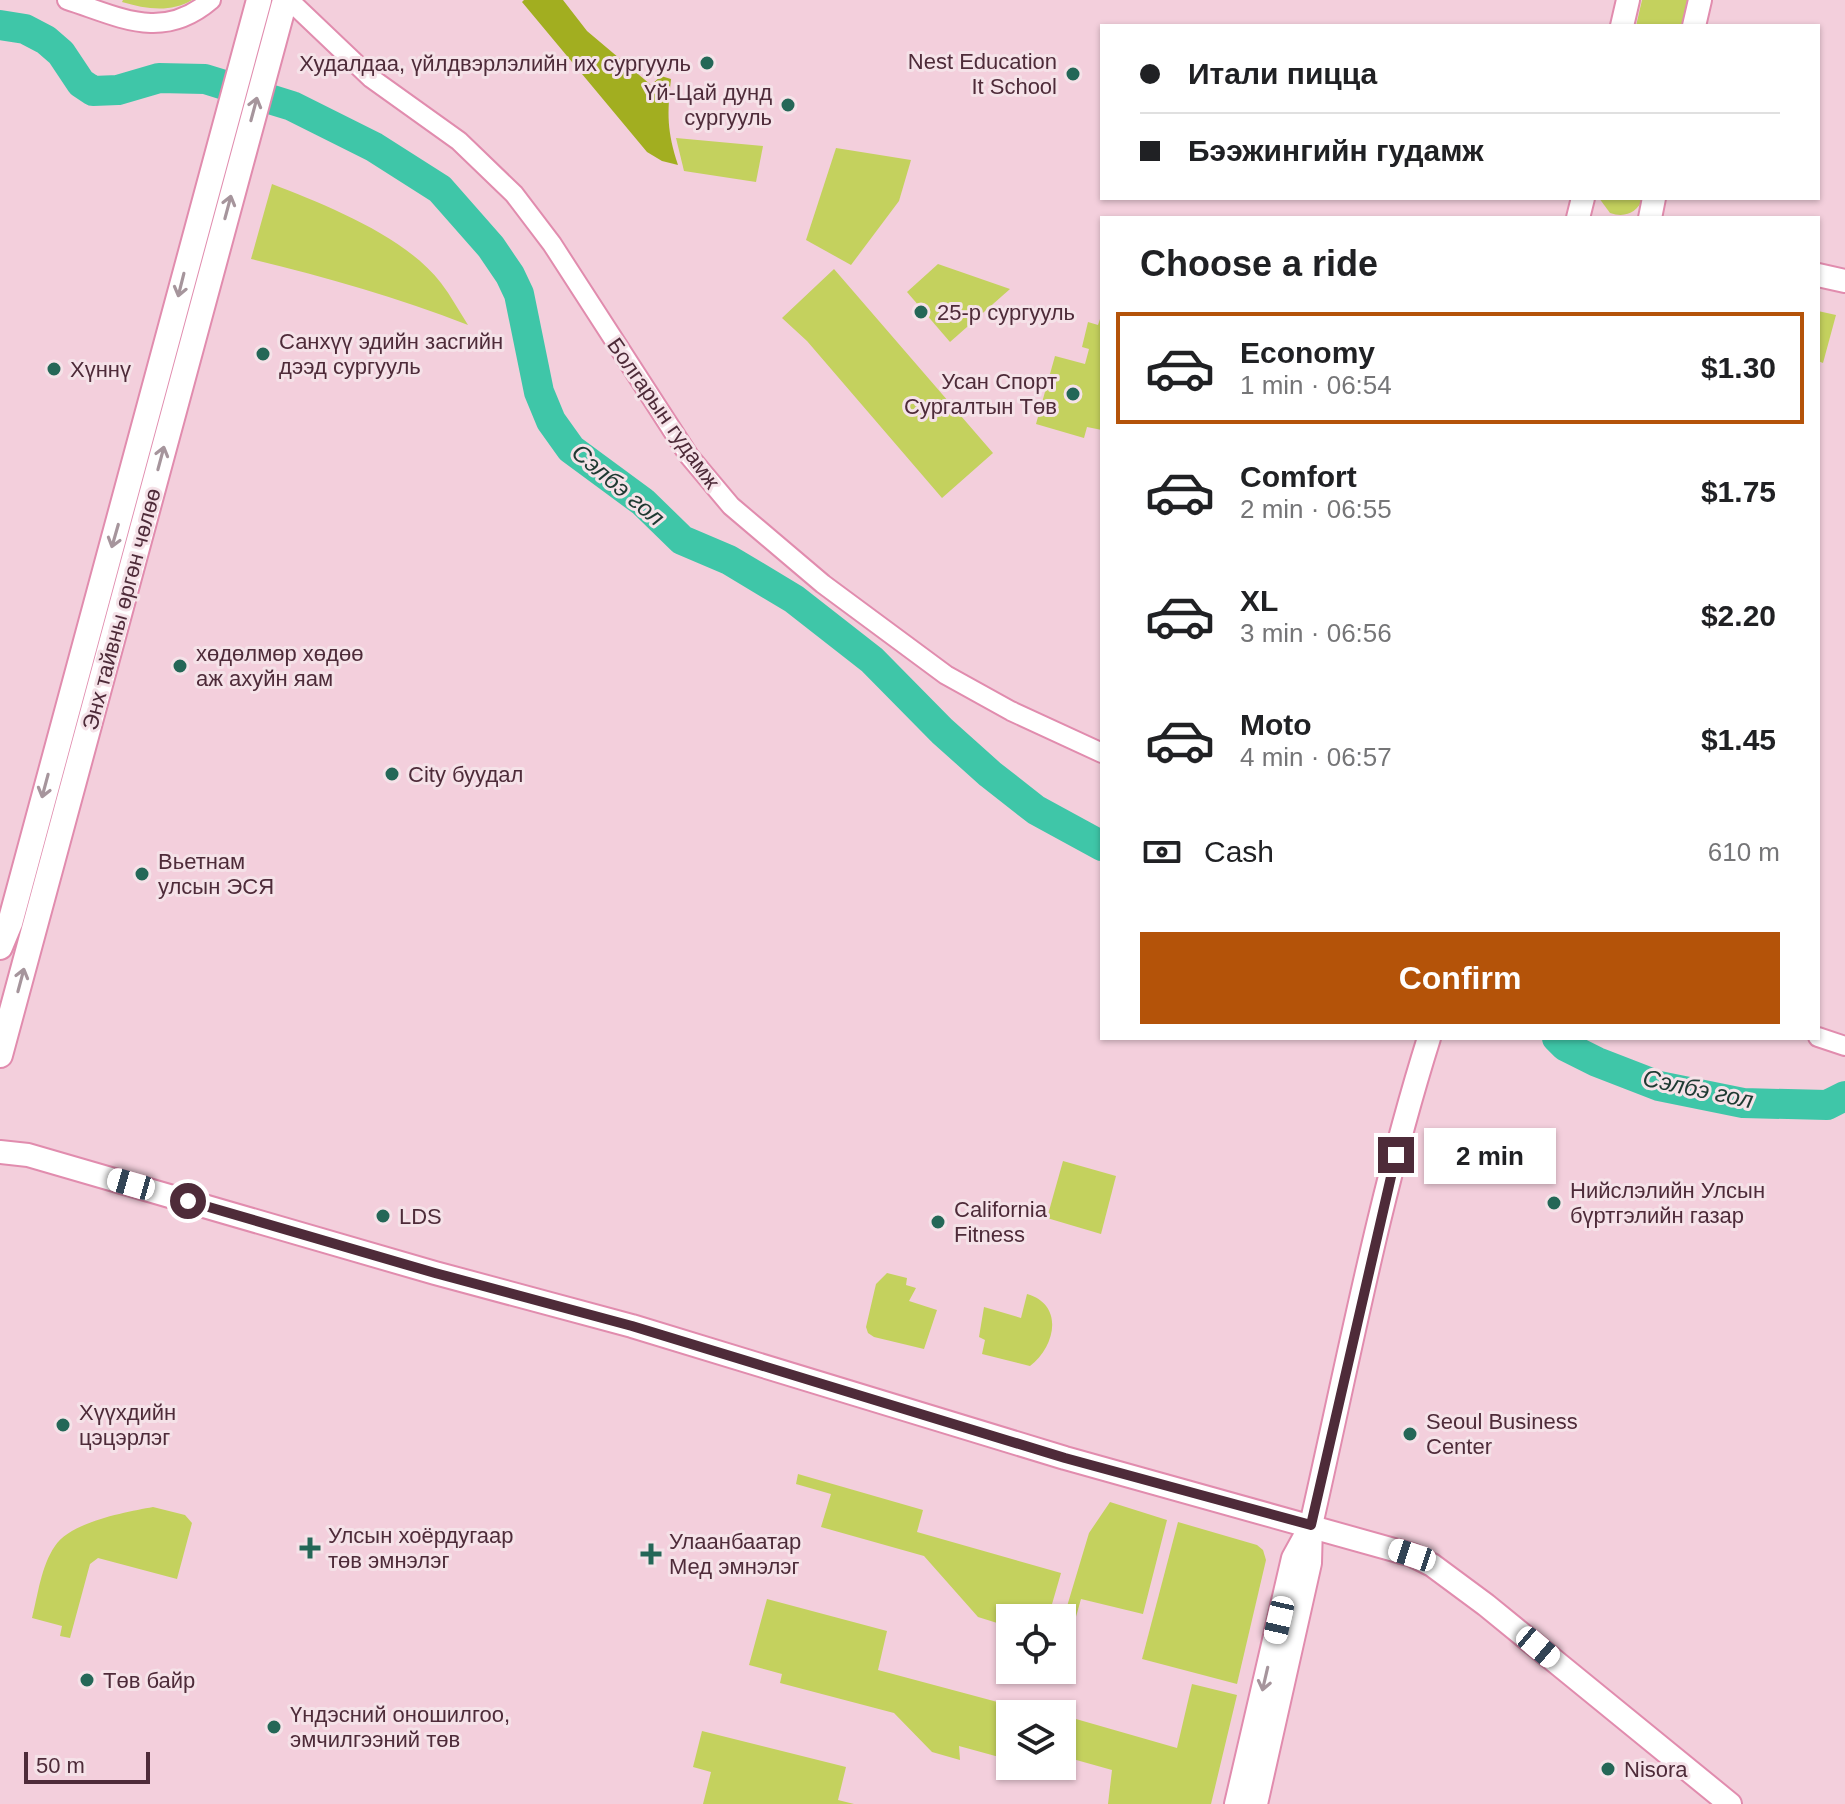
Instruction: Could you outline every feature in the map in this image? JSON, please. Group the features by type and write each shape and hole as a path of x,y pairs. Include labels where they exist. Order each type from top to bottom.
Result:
{"highway":[{"path":"229,159 257,53 259,0"},
{"path":"257,53 287,0"},
{"name":"Энх тайвны өргөн чөлөө","path":"0,947 10,923 229,159"},
{"name":"Энх тайвны өргөн чөлөө","path":"0,1055 229,159"}],"main road":[{"path":"1622,24 1628,0"},
{"path":"1694,24 1700,0"},
{"path":"1820,275 1845,281"},
{"path":"1414,1085 1419,1040"},
{"path":"1256,1804 1310,1563 1311,1525 1369,1267 1414,1085 1428,1040"},
{"path":"0,1152 28,1155 435,1273 632,1326 1065,1458 1412,1555 1432,1565 1518,1630 1730,1804"},
{"path":"1236,1804 1293,1558 1311,1525"}],"street":[{"path":"67,0 134,21 158,24 182,20 211,0"},
{"name":"Болгарын гудамж","path":"287,0 371,78 459,141 514,194 552,244 689,456 731,506 789,558 946,675 1000,705 1100,752"},
{"path":"1820,1038 1845,1046"}],"green space":[{"path":"123,0 192,0 175,7 149,8"},
{"path":"563,0 587,31 651,85 661,76 671,79 669,122 678,165 662,161 647,152 522,2"},
{"path":"1642,0 1689,0 1683,24 1636,24"},
{"path":"676,138 763,146 756,182 684,171"},
{"path":"836,148 911,160 899,201 851,265 806,240"},
{"path":"272,184 363,224 407,251 441,283 468,325 361,288 251,259"},
{"path":"1600,200 1642,200 1630,213 1610,213"},
{"path":"938,264 1010,289 950,342 907,292"},
{"path":"834,269 993,453 942,498 807,341 782,318"},
{"path":"1820,311 1836,315 1823,363 1820,362"},
{"name":"Усан Спорт Сургалтын Төв","path":"1100,319 1100,430 1087,427 1084,438 1036,424 1055,356 1085,364 1089,349 1082,347 1088,322 1098,325"},
{"path":"1063,1161 1116,1176 1101,1234 1047,1218"},
{"path":"887,1273 907,1278 906,1285 916,1288 909,1301 937,1310 924,1349 868,1333 866,1327 876,1284"},
{"path":"1027,1294 1039,1299 1051,1317 1050,1338 1039,1358 1030,1366 982,1354 985,1340 979,1337 984,1307 1021,1318"},
{"path":"798,1474 923,1510 917,1532 1061,1573 1052,1604 996,1604 996,1623 978,1617 924,1556 821,1527 831,1494 796,1484"},
{"path":"1110,1502 1167,1520 1143,1614 1081,1599 1076,1617 1076,1604 1068,1604 1089,1533"},
{"path":"153,1507 185,1515 192,1523 177,1579 98,1558 90,1564 70,1638 60,1636 62,1626 32,1618 46,1562 62,1538 85,1524"},
{"path":"1178,1522 1257,1545 1263,1550 1266,1560 1237,1684 1142,1659"},
{"path":"767,1599 887,1631 878,1670 996,1702 996,1756 959,1746 960,1760 932,1752 894,1713 780,1683 782,1674 749,1665"},
{"path":"1192,1684 1237,1695 1211,1804 1108,1804 1112,1770 1076,1760 1076,1719 1177,1748"},
{"path":"702,1731 846,1767 838,1800 854,1804 703,1804 711,1772 693,1767"}],"waterway":[{"name":"Сэлбэ гол","path":"0,25 25,29 46,40 61,53 81,83 93,91 118,90 159,78 205,79 292,106 374,147 440,189 491,247 510,275 519,294 539,392 551,421 571,449 643,502 682,540 729,560 794,599 872,660 942,731 990,774 1036,810 1100,845"},
{"name":"Сэлбэ гол","path":"1559,1040 1597,1062 1659,1086 1743,1103 1827,1105 1845,1096"}],"place":[{"name":"Худалдаа, үйлдвэрлэлийн их сургууль","path":"707,63"},
{"name":"Nest Education It School","path":"1073,74"},
{"name":"Үй-Цай дунд сургууль","path":"788,105"},
{"name":"25-р сургууль","path":"921,312"},
{"name":"Санхүү эдийн засгийн дээд сургууль","path":"263,354"},
{"name":"Хүннү","path":"54,369"},
{"name":"Усан Спорт Сургалтын Төв","path":"1073,394"},
{"name":"хөдөлмөр хөдөө аж ахуйн яам","path":"180,666"},
{"name":"City буудал","path":"392,774"},
{"name":"Вьетнам улсын ЭСЯ","path":"142,874"},
{"name":"Нийслэлийн Улсын бүртгэлийн газар","path":"1554,1203"},
{"name":"LDS","path":"383,1216"},
{"name":"California Fitness","path":"938,1222"},
{"name":"Хүүхдийн цэцэрлэг","path":"63,1425"},
{"name":"Seoul Business Center","path":"1410,1434"},
{"name":"Улсын хоёрдугаар төв эмнэлэг","path":"310,1548"},
{"name":"Улаанбаатар Мед эмнэлэг","path":"651,1554"},
{"name":"Төв байр","path":"87,1680"},
{"name":"Үндэсний оношилгоо, эмчилгээний төв","path":"274,1727"},
{"name":"Nisora","path":"1608,1769"}],"route":[{"path":"188,1201 632,1326 1065,1458 1311,1525 1396,1155"}]}
